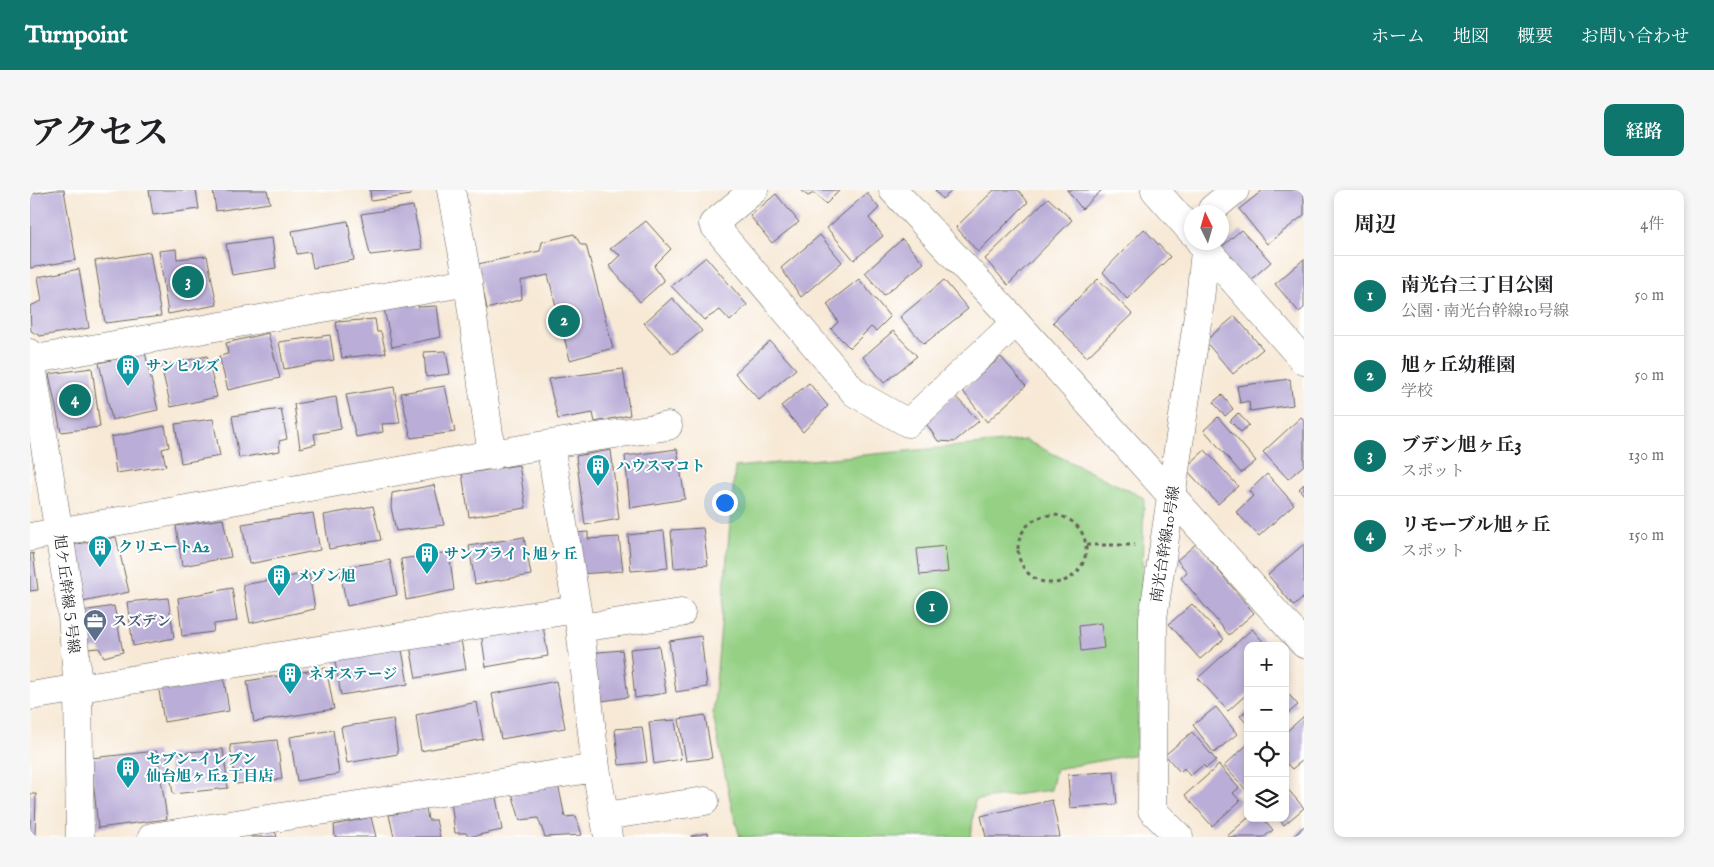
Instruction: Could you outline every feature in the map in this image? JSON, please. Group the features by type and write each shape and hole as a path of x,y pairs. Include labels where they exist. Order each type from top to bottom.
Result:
{"street":[{"path":"451,190 468,282 492,456"},
{"path":"893,190 1016,322 1304,644"},
{"path":"1155,190 1184,222"},
{"path":"1217,205 1236,190"},
{"path":"748,191 713,224 855,393 908,423 1016,322"},
{"name":"南光台幹線10号線","path":"1179,837 1152,810 1153,618 1173,496 1199,309 1201,250"},
{"path":"1209,250 1304,360"},
{"path":"30,357 468,282"},
{"name":"旭ケ丘幹線５号線","path":"30,357 72,615 78,689 80,837"},
{"path":"30,537 492,456 550,444 668,426"},
{"path":"550,444 578,619 596,768 607,826 705,801"},
{"path":"30,696 578,619 681,613"},
{"path":"152,837 596,768"}],"path":[{"path":"1055,516 1066,519 1076,525 1083,535 1086,545 1081,567 1065,581 1054,583 1033,578 1025,570 1018,550 1024,529 1033,521 1055,516"},
{"path":"1086,545 1165,544"}],"green space":[{"path":"1025,440 1144,498 1137,754 1056,769 1051,790 975,800 971,837 740,837 732,809 713,715 735,467"}],"building":[{"path":"64,190 76,260 30,268 30,194"},
{"path":"149,190 196,190 199,209 153,215"},
{"path":"213,190 267,190 270,203 216,211"},
{"path":"370,190 410,190 411,195 371,201"},
{"path":"800,190 840,190 826,204 814,193 808,196"},
{"path":"935,190 953,190 942,199"},
{"path":"994,190 1018,190 1028,202 978,252 956,227"},
{"path":"1067,190 1102,190 1082,209"},
{"path":"1263,190 1304,190 1304,215 1267,244 1239,209"},
{"path":"867,193 879,208 869,218 883,236 854,260 827,228"},
{"path":"776,194 799,222 772,243 750,216"},
{"path":"1048,198 1072,220 1008,285 985,259"},
{"path":"413,206 422,249 370,255 361,214"},
{"path":"348,221 354,260 313,268 310,252 297,254 292,231"},
{"path":"646,221 671,249 654,266 664,281 640,302 609,266 620,255 610,249"},
{"path":"1144,229 1170,257 1127,299 1103,272"},
{"path":"1241,230 1271,262 1246,284 1216,252 1218,250 1229,250 1229,241"},
{"path":"574,234 581,245 586,245 613,348 570,360 548,275 521,281 522,299 487,309 478,264 540,251 542,242"},
{"path":"820,235 842,262 801,297 781,268"},
{"path":"272,238 276,268 232,275 226,244"},
{"path":"902,239 924,263 884,295 865,273"},
{"path":"176,249 177,259 207,256 217,305 168,314 159,251"},
{"path":"150,252 161,316 105,323 95,261"},
{"path":"706,257 747,305 730,321 720,310 704,320 671,286"},
{"path":"1304,259 1304,308 1299,312 1275,284"},
{"path":"79,269 89,328 40,336 31,331 30,306 42,301 38,277"},
{"path":"859,279 890,317 876,331 871,327 850,348 831,329 838,322 827,304"},
{"path":"1098,279 1132,314 1087,357 1053,322"},
{"path":"944,280 968,309 924,344 900,317"},
{"path":"672,298 702,331 673,354 644,323"},
{"path":"418,299 418,307 437,306 441,337 392,347 383,304"},
{"path":"1235,316 1263,349 1233,374 1205,341"},
{"path":"375,319 377,332 381,332 386,353 342,358 336,322"},
{"path":"893,331 917,356 884,383 863,357"},
{"path":"268,333 280,378 228,390 219,356 228,354 226,343"},
{"path":"330,335 334,360 284,369 279,342"},
{"path":"770,341 796,369 759,400 735,373"},
{"path":"446,351 450,374 426,377 424,352"},
{"name":"サンヒルズ","path":"145,352 158,410 112,420 99,363"},
{"path":"207,356 217,397 171,407 161,366"},
{"path":"1001,357 1026,386 987,422 962,390"},
{"path":"92,368 100,427 61,432 49,374"},
{"path":"623,369 630,415 595,422 593,413 558,419 548,379"},
{"path":"1290,379 1293,405 1250,411 1249,401 1240,403 1237,386"},
{"path":"809,383 828,406 803,432 781,406"},
{"path":"445,386 455,432 411,438 401,393"},
{"path":"394,387 400,423 382,424 383,432 356,437 346,395"},
{"path":"954,395 979,421 954,442 938,441 925,422"},
{"path":"1222,395 1233,409 1225,416 1213,402"},
{"path":"336,397 341,429 314,434 316,444 300,448 294,404"},
{"path":"281,409 287,439 279,441 280,451 239,458 232,416"},
{"path":"1238,413 1249,425 1241,432 1230,421"},
{"path":"1218,417 1256,461 1241,473 1204,430"},
{"path":"1301,417 1304,420 1304,465 1288,479 1263,452"},
{"path":"213,419 220,456 181,463 175,424"},
{"path":"165,426 169,447 162,449 166,466 116,473 111,437"},
{"path":"677,449 685,499 630,508 625,456"},
{"name":"ハウスマコト","path":"611,450 619,519 585,525 576,456"},
{"path":"1205,450 1238,486 1218,504 1185,468"},
{"path":"519,465 526,508 469,517 462,474"},
{"path":"1267,474 1294,504 1259,536 1236,512 1253,496 1249,491"},
{"path":"1304,484 1304,495 1299,489"},
{"path":"434,485 444,525 396,531 391,507 392,493"},
{"path":"373,506 381,540 329,549 324,515"},
{"path":"313,513 320,550 249,564 242,524"},
{"path":"223,519 231,557 182,566 176,526"},
{"path":"703,528 708,565 674,568 671,530"},
{"path":"664,531 668,568 631,571 628,535"},
{"path":"588,532 588,539 619,537 623,571 579,574 575,533"},
{"name":"クリエートA2","path":"116,537 129,592 83,602 72,545"},
{"path":"524,537 531,575 475,584 469,546"},
{"path":"1196,544 1254,613 1229,635 1181,578 1187,572 1177,560"},
{"path":"1304,544 1304,597 1294,606 1268,575"},
{"path":"945,546 948,572 920,575 917,549"},
{"name":"サンブライト旭ヶ丘","path":"449,552 454,590 406,600 401,559"},
{"path":"33,553 38,590 30,591 30,554"},
{"path":"390,560 397,595 347,606 339,568"},
{"name":"メゾン旭","path":"309,573 315,609 250,623 243,585"},
{"path":"232,588 237,621 214,624 213,632 182,636 178,598"},
{"path":"168,598 174,638 133,646 127,602"},
{"path":"1192,604 1224,639 1200,659 1169,624"},
{"path":"114,606 123,652 104,657 99,648 87,649 82,611"},
{"path":"542,620 548,656 486,667 481,632"},
{"path":"1101,623 1104,648 1081,651 1079,626"},
{"path":"1252,629 1263,642 1244,642 1244,697 1228,711 1198,678"},
{"path":"460,634 466,669 416,678 409,641"},
{"path":"701,636 707,687 676,692 669,641"},
{"path":"401,644 408,684 341,695 334,656"},
{"path":"659,646 666,693 635,698 630,649"},
{"path":"622,650 628,697 596,702 588,653"},
{"name":"ネオステージ","path":"326,668 334,709 254,722 247,681"},
{"path":"223,673 229,711 164,722 158,684"},
{"path":"556,681 565,728 501,739 492,694"},
{"path":"1289,695 1298,705 1289,713"},
{"path":"477,702 483,739 421,751 416,715"},
{"path":"1216,707 1237,734 1214,753 1193,725"},
{"path":"1244,712 1244,720 1240,716"},
{"path":"705,715 712,758 686,761 679,719"},
{"path":"1304,716 1304,759 1292,769 1289,766 1289,729"},
{"path":"393,719 398,754 347,763 341,727"},
{"path":"675,720 681,759 654,764 649,722"},
{"path":"642,727 647,762 619,765 615,729"},
{"path":"333,730 339,774 297,781 290,737"},
{"path":"1192,732 1216,760 1206,768 1203,765 1190,776 1184,768 1180,772 1165,755"},
{"path":"277,740 282,779 236,784 230,745"},
{"path":"1244,748 1244,788 1224,766"},
{"path":"223,749 228,788 173,794 167,754"},
{"name":"セブン-イレブン 仙台旭ヶ丘2丁目店","path":"157,751 167,819 98,828 91,758"},
{"path":"1219,765 1239,788 1233,793 1240,801 1212,826 1185,795"},
{"path":"1114,771 1117,804 1070,808 1068,775"},
{"path":"558,784 565,817 576,816 582,835 545,837 538,818 520,820 512,793"},
{"path":"1289,791 1304,808 1289,821"},
{"path":"30,794 36,794 35,837 30,837"},
{"path":"496,797 502,830 469,837 466,833 455,833 451,801"},
{"path":"1052,800 1060,837 986,837 981,816"},
{"path":"426,808 428,820 436,820 440,837 394,837 389,815"},
{"path":"371,817 376,837 335,837 334,825"},
{"path":"1244,821 1266,822 1273,830 1264,837 1226,837"},
{"path":"1304,826 1304,837 1295,837 1294,836"},
{"path":"275,831 277,837 251,837 251,836"},
{"path":"708,833 709,837 691,837 691,836"}],"place":[{"name":"ブデン旭ヶ丘3","path":"188,282"},
{"name":"旭ヶ丘幼稚園","path":"564,321"},
{"name":"サンヒルズ","path":"128,387"},
{"name":"リモーブル旭ヶ丘","path":"75,400"},
{"name":"ハウスマコト","path":"598,487"},
{"name":"クリエートA2","path":"100,568"},
{"name":"サンブライト旭ヶ丘","path":"427,575"},
{"name":"メゾン旭","path":"279,597"},
{"name":"南光台三丁目公園","path":"932,607"},
{"name":"スズデン","path":"95,642"},
{"name":"ネオステージ","path":"290,695"},
{"name":"セブン-イレブン 仙台旭ヶ丘2丁目店","path":"128,789"}]}
